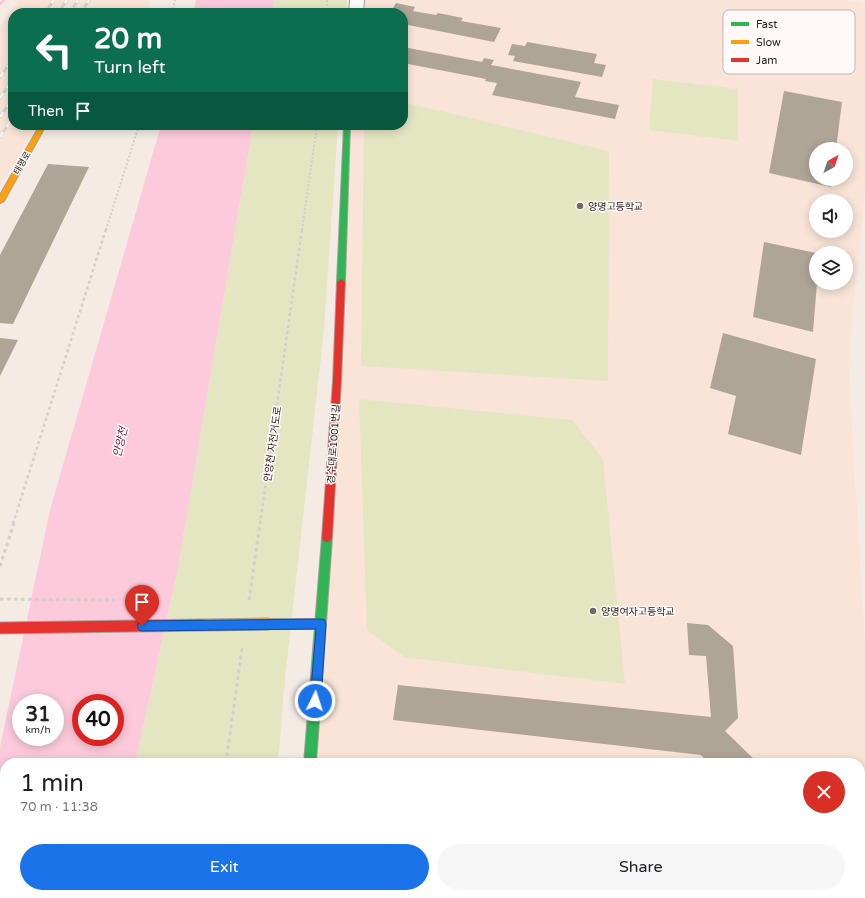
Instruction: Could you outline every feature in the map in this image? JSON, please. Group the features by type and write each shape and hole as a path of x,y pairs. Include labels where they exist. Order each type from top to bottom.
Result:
{"street":[{"name":"태평로","path":"0,201 41,130"},
{"name":"경수대로1001번길","path":"310,758 337,382 347,130"},
{"path":"0,628 321,624"}],"path":[{"path":"0,566 136,130"},
{"name":"안양천 자전거도로","path":"249,606 316,130"},
{"path":"227,758 243,645"}],"shaded area":[{"path":"19,0 150,0 148,8 13,8"},
{"path":"357,0 843,0 865,3 865,192 848,362 865,644 865,758 310,758 347,130 408,130 408,8 356,8"},
{"path":"8,15 8,130 35,130 0,186 0,26"}],"green space":[{"path":"274,0 347,0 346,8 273,8"},
{"path":"653,79 738,89 738,141 649,130"},
{"path":"408,103 609,151 608,381 361,366 364,130 408,130"},
{"path":"252,130 338,130 324,330 285,679 278,758 136,758 177,573"},
{"path":"359,399 572,420 603,459 625,684 404,657 367,630"}],"water":[{"path":"196,0 274,0 273,8 195,8"},
{"name":"안양천","path":"160,130 252,130 177,573 136,758 0,758 0,747 50,510"}],"building":[{"path":"396,3 415,7 413,11 436,15 438,13 463,18 461,21 501,28 494,42 408,25 408,8 393,8"},
{"path":"527,42 597,54 594,63 606,65 602,77 513,61 515,56 508,55 512,44 525,46"},
{"path":"408,48 482,62 484,58 494,60 491,65 581,82 575,97 619,105 615,119 492,95 497,83 485,81 486,79 408,64"},
{"path":"784,91 842,102 837,142 809,142 809,182 769,173"},
{"path":"48,164 89,167 13,324 0,323 0,255"},
{"path":"764,242 809,252 809,290 816,290 813,332 753,317"},
{"path":"723,333 816,359 801,455 728,434 736,396 710,388"},
{"path":"0,338 18,340 0,376"},
{"path":"687,623 708,625 733,646 738,718 725,731 753,758 704,758 701,755 393,720 398,685 711,717 706,656 689,655"}],"waterway":[{"path":"0,5 4,0"}],"railway":[{"path":"48,8 54,0"},
{"path":"61,8 67,0"},
{"path":"73,8 78,0"},
{"path":"84,8 89,0"},
{"path":"0,77 8,66"},
{"path":"0,98 8,86"},
{"path":"0,117 8,105"},
{"path":"0,137 8,125"}],"traffic: fast":[{"path":"341,282 347,130"},
{"path":"310,758 327,538"}],"traffic: slow":[{"path":"0,201 40,130"},
{"path":"269,624 321,624"},
{"path":"203,625 269,624"}],"traffic: jam":[{"path":"327,538 337,381 341,282"},
{"path":"0,628 203,625"}],"place":[{"name":"양명고등학교","path":"580,206"},
{"name":"양명여자고등학교","path":"593,611"}],"route":[{"path":"142,626 321,624 315,701"}]}
